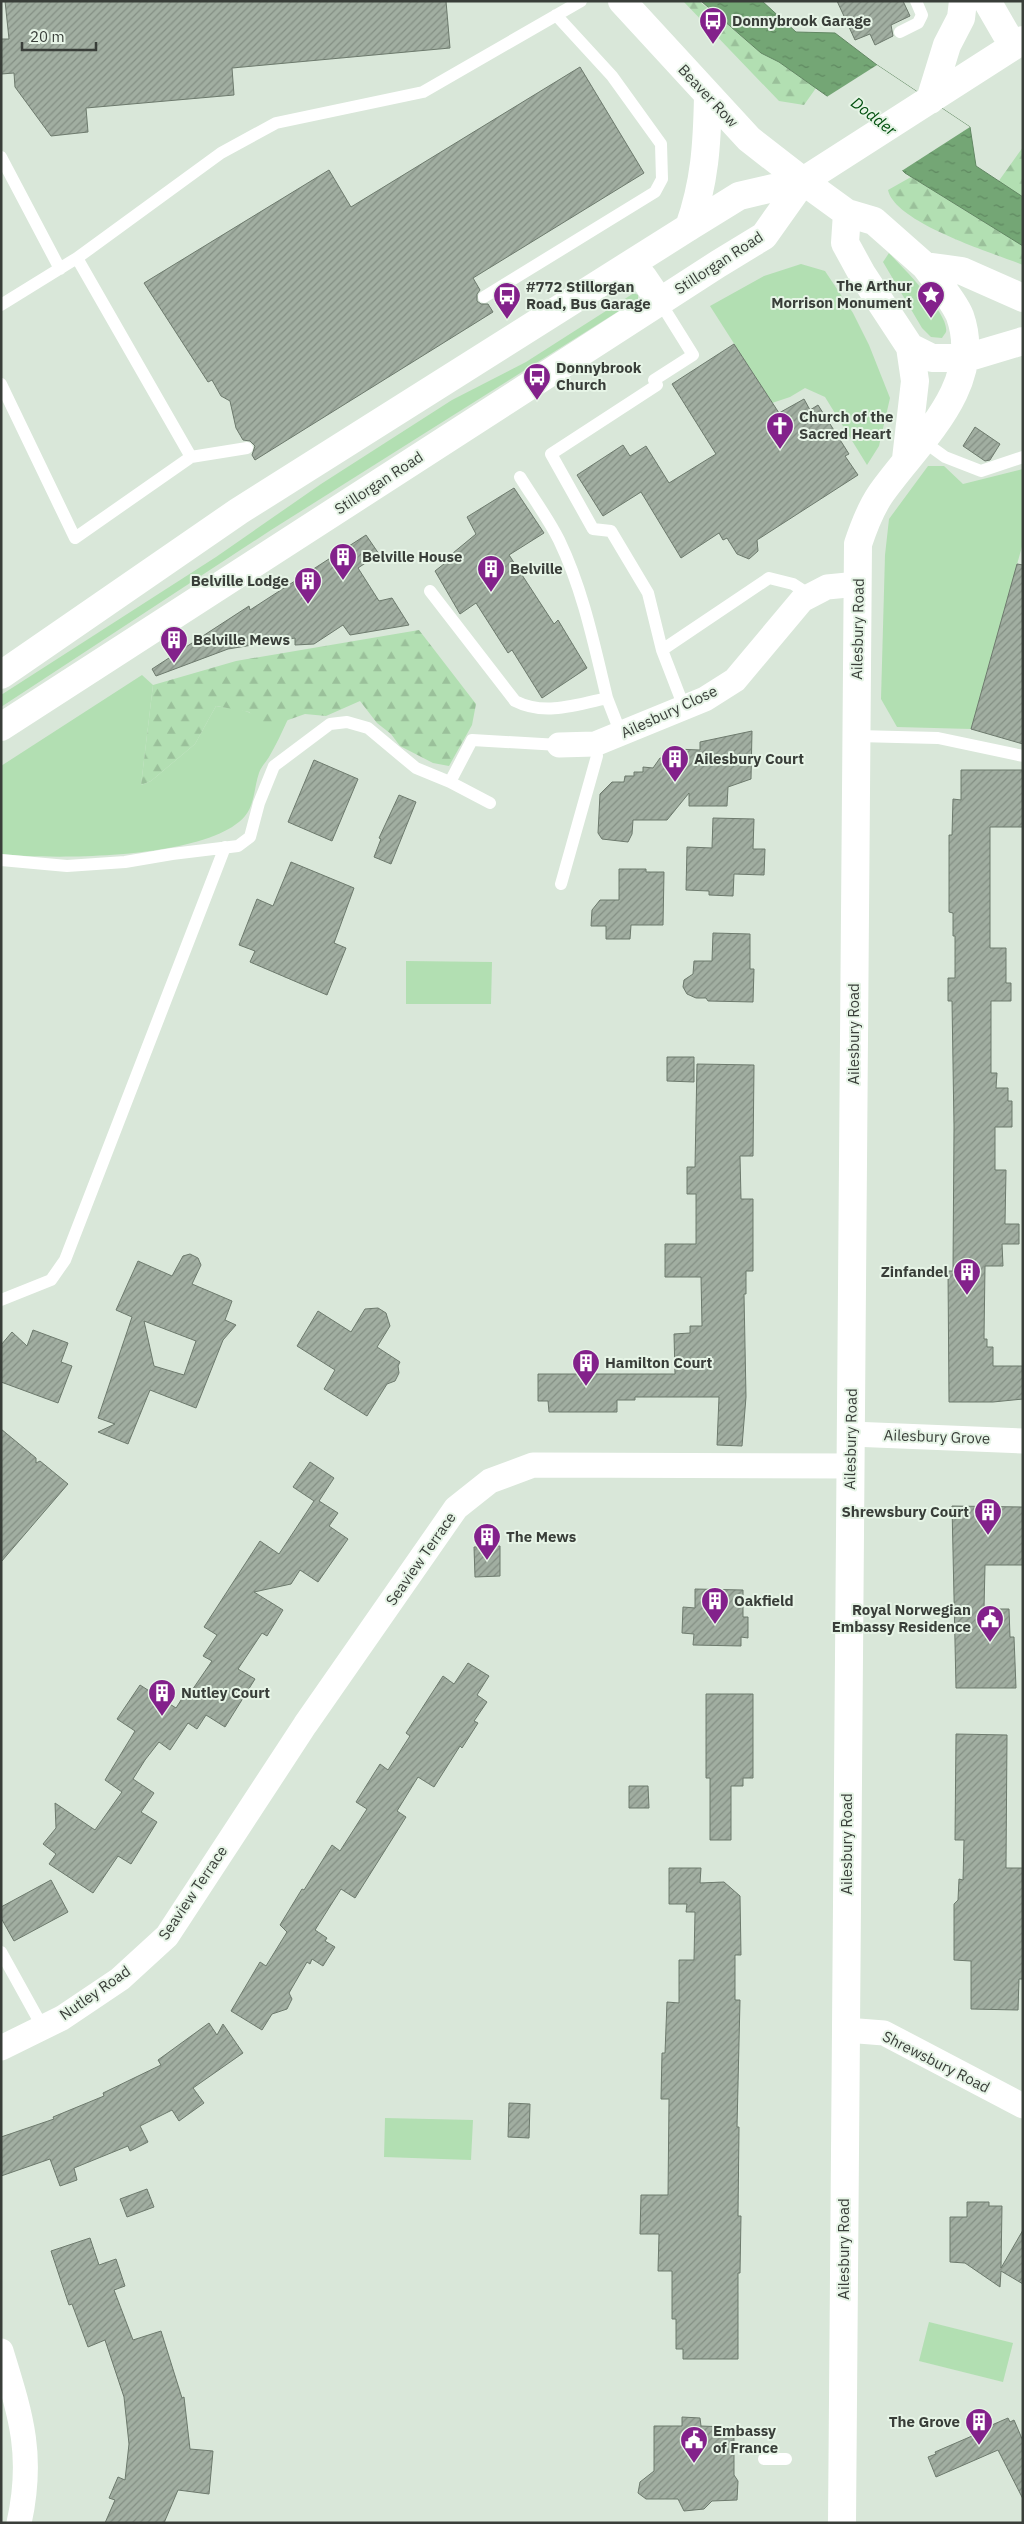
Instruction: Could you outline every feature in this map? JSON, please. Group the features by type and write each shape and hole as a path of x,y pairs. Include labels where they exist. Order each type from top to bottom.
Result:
{"main road":[{"name":"Beaver Row","path":"622,1 749,139 848,213"},
{"path":"930,100 947,45 961,18 963,1"},
{"path":"1,675 239,511 627,268 689,227 739,196 803,181 1018,43 987,1"},
{"path":"689,227 698,201 705,165 708,96"},
{"name":"Stillorgan Road","path":"1,727 764,236 803,181"},
{"path":"848,213 845,243 862,274 910,347 932,358 966,358 1023,341"},
{"name":"Ailesbury Road","path":"842,2523 858,544 867,517 958,387 966,358 965,334 959,314 925,266 874,221 848,213"},
{"path":"925,266 962,271 1023,298"},
{"path":"627,268 643,277 660,302"},
{"name":"Ailesbury Road","path":"910,347 915,381 915,450"}],"street":[{"name":"Ailesbury Close","path":"559,745 595,744 705,699 735,680 800,602 810,595 833,585 858,584"},
{"name":"Ailesbury Grove","path":"851,1434 1023,1441"},
{"name":"Seaview Terrace","path":"157,1946 167,1936 305,1725 456,1508 490,1481 533,1464 850,1466"},
{"name":"Nutley Road","path":"1,2048 42,2026 62,2018 120,1979 157,1946"},
{"name":"Shrewsbury Road","path":"846,2030 884,2033 1023,2106"},
{"path":"1,2351 19,2410 26,2449 26,2491 19,2523"}],"lane":[{"path":"1,305 77,258 222,153 276,123 422,92 581,1"},
{"path":"900,32 918,23 922,15 916,1"},
{"path":"484,297 655,192 662,179 662,144 612,76 556,16"},
{"path":"1,157 60,269"},
{"path":"77,258 191,457"},
{"path":"660,302 693,355 654,380 657,385 551,454 593,529 612,531 648,593 662,650 684,707"},
{"path":"1,384 75,538 191,457 247,448"},
{"path":"915,450 945,457 981,470 1023,457"},
{"path":"520,477 558,539 577,583 587,614 607,698 621,734"},
{"path":"662,650 769,578 793,584 810,595"},
{"path":"430,591 515,701 528,708 550,709 607,698"},
{"path":"1,860 36,864 77,865 125,862 238,846 250,837 259,803 274,766 330,724 347,722 368,728 416,768 450,782 490,803"},
{"path":"857,736 938,738 1023,756"},
{"path":"450,782 472,740 559,745"},
{"path":"561,884 597,756 595,744"},
{"path":"1,1300 51,1280 65,1260 225,848"},
{"path":"1,1952 42,2026"},
{"path":"764,2459 786,2458"}],"green space":[{"path":"683,1 699,1 761,53 779,62 816,88 804,105 779,101"},
{"path":"1023,147 1023,197 998,182"},
{"path":"911,177 1023,246 1023,265 969,245 926,225 908,214 895,202 888,190"},
{"path":"889,253 924,291 940,314 945,324 946,332 942,338 931,337 922,328 883,262"},
{"path":"801,264 825,271 853,313 869,345 890,398 879,446 867,465 825,397 805,388 790,397 772,403 710,306 764,276"},
{"path":"634,293 638,295 638,299 271,530 1,707 1,695 216,557 321,484 452,400 526,362"},
{"path":"928,466 944,466 963,484 1023,469 1023,543 971,729 897,727 881,699 885,555 889,519"},
{"path":"419,630 476,704 472,725 449,766 433,763 400,746 391,734 377,723 360,701 326,716 305,714 274,725 265,725 249,712 216,706 195,744 151,781 141,785 153,685 236,661"},
{"path":"142,675 153,685 141,785 151,781 195,744 216,706 244,711 255,715 268,724 288,719 272,752 260,771 253,801 245,816 226,830 199,841 166,849 92,856 57,857 1,854 1,766"},
{"path":"406,961 492,962 491,1004 406,1004"},
{"path":"385,2118 473,2120 471,2160 384,2157"},
{"path":"929,2322 1013,2343 1003,2382 919,2361"}],"water":[{"name":"Dodder","path":"701,1 762,1 796,32 835,33 877,65 970,127 976,166 1023,197 1023,246 905,173 827,96 779,62 761,53"}],"pier":[{"path":"877,65 970,127 900,172 825,98"}],"building":[{"path":"5,1 446,1 450,48 232,68 234,95 86,108 88,132 51,136 15,87 14,73 1,74 1,39 9,39"},
{"path":"837,1 903,1 910,16 891,25 893,36 875,45 870,34 855,40"},
{"path":"580,67 644,173 473,278 480,290 477,294 477,301 481,304 488,304 493,312 255,460 252,455 255,446 250,441 243,440 236,428 230,401 221,396 212,380 208,382 144,283 329,170 351,207"},
{"name":"Church of the Sacred Heart","path":"734,344 779,413 804,399 810,410 818,405 849,454 845,456 858,475 757,540 758,551 749,559 737,554 727,538 723,540 719,533 681,558 641,492 603,516 577,475 623,445 630,456 646,446 669,483 716,454 672,384"},
{"path":"975,427 1000,444 990,460 985,461 963,446"},
{"name":"Belville","path":"514,488 544,533 509,555 554,624 558,620 587,668 542,698 512,650 508,653 476,603 460,614 435,571 454,556 453,553 476,534 467,517"},
{"path":"366,535 379,554 358,568 379,601 392,598 409,625 350,635 343,625 314,644 295,645 295,638 228,649 156,676 152,669 249,606 250,610"},
{"path":"1017,564 1023,565 1023,744 971,729"},
{"name":"Ailesbury Court","path":"752,731 751,779 728,787 727,806 689,806 689,793 667,820 633,820 632,834 628,842 602,839 598,833 600,794 612,782 624,782 625,776 634,776 634,772 643,772 643,767 653,768 660,758 675,759 675,749 700,750 700,742"},
{"path":"314,760 358,779 332,841 288,822"},
{"path":"961,770 1023,770 1023,827 990,827 990,948 1006,948 1006,983 1011,983 1011,1001 991,1001 991,1073 997,1073 996,1088 1008,1088 1008,1101 1012,1101 1012,1127 995,1127 995,1170 1006,1170 1005,1224 1019,1224 1019,1244 1002,1244 1003,1266 985,1266 984,1339 987,1339 987,1347 993,1347 993,1366 1023,1366 1023,1399 993,1402 949,1402 948,1271 953,1271 954,1127 952,1001 948,1001 948,978 955,978 955,936 953,936 953,913 949,912 949,835 952,835 953,799 961,800"},
{"path":"399,795 416,802 391,864 374,857 381,839 379,838"},
{"path":"713,818 754,819 753,849 765,849 764,875 734,874 733,896 709,895 709,891 686,890 687,847 712,848"},
{"path":"291,862 354,888 334,943 346,948 327,995 250,962 255,951 239,945 257,899 273,906"},
{"path":"619,869 646,869 646,872 664,872 663,925 631,925 630,939 606,939 606,926 591,926 592,910 600,900 619,900"},
{"path":"713,933 750,934 750,969 754,969 753,1002 708,1001 706,998 696,998 687,994 683,987 684,980 693,974 694,961 712,961"},
{"path":"667,1057 694,1057 694,1082 667,1081"},
{"path":"697,1064 754,1065 753,1156 740,1156 741,1199 753,1199 753,1271 746,1271 746,1294 744,1294 746,1397 742,1446 717,1445 719,1397 635,1397 635,1400 617,1400 617,1412 549,1412 548,1401 538,1401 538,1374 675,1374 674,1334 690,1333 690,1326 702,1326 701,1277 665,1277 665,1244 696,1244 696,1194 687,1194 687,1167 695,1167"},
{"path":"190,1254 198,1258 201,1265 192,1284 232,1301 225,1320 236,1325 223,1340 196,1408 150,1390 128,1444 98,1432 115,1424 98,1418 132,1317 116,1310 138,1261 172,1276 183,1256","holes":["144,1321 196,1341 184,1375 154,1366"]},
{"path":"378,1308 386,1313 390,1326 377,1347 400,1362 398,1366 399,1373 395,1381 387,1384 367,1416 324,1389 335,1370 297,1346 318,1311 351,1332 365,1309"},
{"path":"33,1330 68,1343 61,1362 72,1366 58,1403 1,1382 1,1345 12,1332 27,1346"},
{"path":"1,1429 36,1458 36,1463 40,1461 68,1484 1,1562"},
{"path":"310,1462 334,1478 319,1501 338,1513 329,1526 348,1539 318,1582 300,1570 291,1584 254,1592 283,1610 267,1636 262,1633 238,1669 255,1679 225,1727 206,1715 197,1729 188,1723 170,1750 159,1742 145,1760 133,1779 154,1793 141,1812 157,1822 131,1864 118,1856 93,1893 49,1864 56,1854 43,1844 56,1828 55,1803 95,1830 122,1792 105,1780 135,1731 117,1719 140,1685 176,1708 183,1697 186,1699 212,1661 203,1656 217,1635 204,1627 260,1541 279,1554 314,1501 293,1487"},
{"path":"952,1506 1023,1507 1023,1565 985,1565 984,1609 1009,1609 1010,1637 1014,1637 1016,1688 956,1688"},
{"name":"The Mews","path":"500,1546 500,1576 475,1577 474,1547"},
{"name":"Oakfield","path":"695,1589 743,1590 743,1617 748,1617 748,1638 741,1637 741,1646 693,1645 694,1634 682,1633 683,1607 695,1608"},
{"path":"468,1663 489,1676 477,1695 487,1702 474,1721 478,1723 462,1748 460,1746 434,1787 418,1777 397,1811 406,1817 355,1898 341,1889 315,1930 327,1938 325,1941 335,1947 323,1966 312,1959 310,1964 307,1962 289,1993 292,1999 287,2009 272,2014 262,2030 231,2011 260,1962 266,1966 287,1932 280,1925 302,1889 304,1890 332,1845 340,1851 367,1809 356,1802 380,1764 388,1770 410,1736 406,1733 443,1676 454,1684"},
{"path":"706,1694 753,1694 753,1778 743,1778 743,1786 731,1786 731,1840 710,1840 710,1778 706,1778"},
{"path":"956,1734 1007,1735 1006,1868 1023,1868 1023,1979 1019,1979 1018,2010 971,2009 971,1961 954,1960 954,1904 958,1900 959,1879 963,1880 964,1840 955,1840"},
{"path":"629,1786 648,1786 649,1808 629,1808"},
{"path":"669,1868 701,1868 700,1883 724,1882 740,1896 741,1955 735,1955 735,2000 740,2000 737,2127 739,2127 738,2216 741,2216 740,2273 738,2273 738,2359 683,2359 683,2349 676,2349 676,2319 672,2319 672,2271 658,2271 659,2234 640,2234 641,2195 668,2195 669,2099 661,2099 662,2053 665,2053 667,2002 679,2003 679,1960 694,1960 695,1912 686,1912 687,1904 669,1904"},
{"path":"51,1880 68,1912 14,1941 1,1918 1,1907"},
{"path":"209,2023 217,2035 223,2024 243,2053 193,2088 204,2103 179,2121 172,2110 140,2126 148,2142 130,2151 128,2146 74,2168 77,2180 60,2186 50,2159 1,2176 1,2137 54,2119 53,2117 104,2096 103,2093 161,2065 158,2060"},
{"path":"509,2103 530,2104 529,2138 508,2137"},
{"path":"147,2189 154,2207 127,2217 120,2199"},
{"path":"967,2202 989,2202 989,2206 1002,2206 1001,2268 1023,2230 1023,2284 1001,2271 1000,2287 965,2263 950,2262 950,2217 967,2217"},
{"path":"90,2238 99,2265 116,2259 125,2286 114,2290 133,2340 161,2331 182,2398 184,2397 190,2449 213,2451 209,2494 178,2490 164,2523 105,2523 115,2500 109,2498 118,2477 125,2480 129,2444 124,2397 105,2340 88,2347 72,2304 69,2305 51,2251"},
{"name":"Embassy of France","path":"682,2417 700,2418 701,2426 726,2427 726,2435 734,2435 734,2475 738,2481 737,2500 712,2501 704,2509 684,2511 678,2499 646,2499 638,2493 640,2482 654,2471 654,2426 682,2426"},
{"name":"The Grove","path":"1008,2418 1010,2422 1014,2420 1023,2441 1023,2499 998,2450 936,2477 928,2457 972,2436 971,2434"}],"place":[{"name":"Donnybrook Garage","path":"713,45"},
{"name":"The Arthur Morrison Monument","path":"931,319"},
{"name":"#772 Stillorgan Road, Bus Garage","path":"507,320"},
{"name":"Donnybrook Church","path":"537,401"},
{"name":"Church of the Sacred Heart","path":"780,450"},
{"name":"Belville House","path":"343,581"},
{"name":"Belville","path":"491,593"},
{"name":"Belville Lodge","path":"308,605"},
{"name":"Belville Mews","path":"174,664"},
{"name":"Ailesbury Court","path":"675,783"},
{"name":"Zinfandel","path":"967,1296"},
{"name":"Hamilton Court","path":"586,1387"},
{"name":"Shrewsbury Court","path":"988,1536"},
{"name":"The Mews","path":"487,1561"},
{"name":"Oakfield","path":"715,1625"},
{"name":"Royal Norwegian Embassy Residence","path":"990,1643"},
{"name":"Nutley Court","path":"162,1717"},
{"name":"The Grove","path":"979,2446"},
{"name":"Embassy of France","path":"694,2464"}]}
